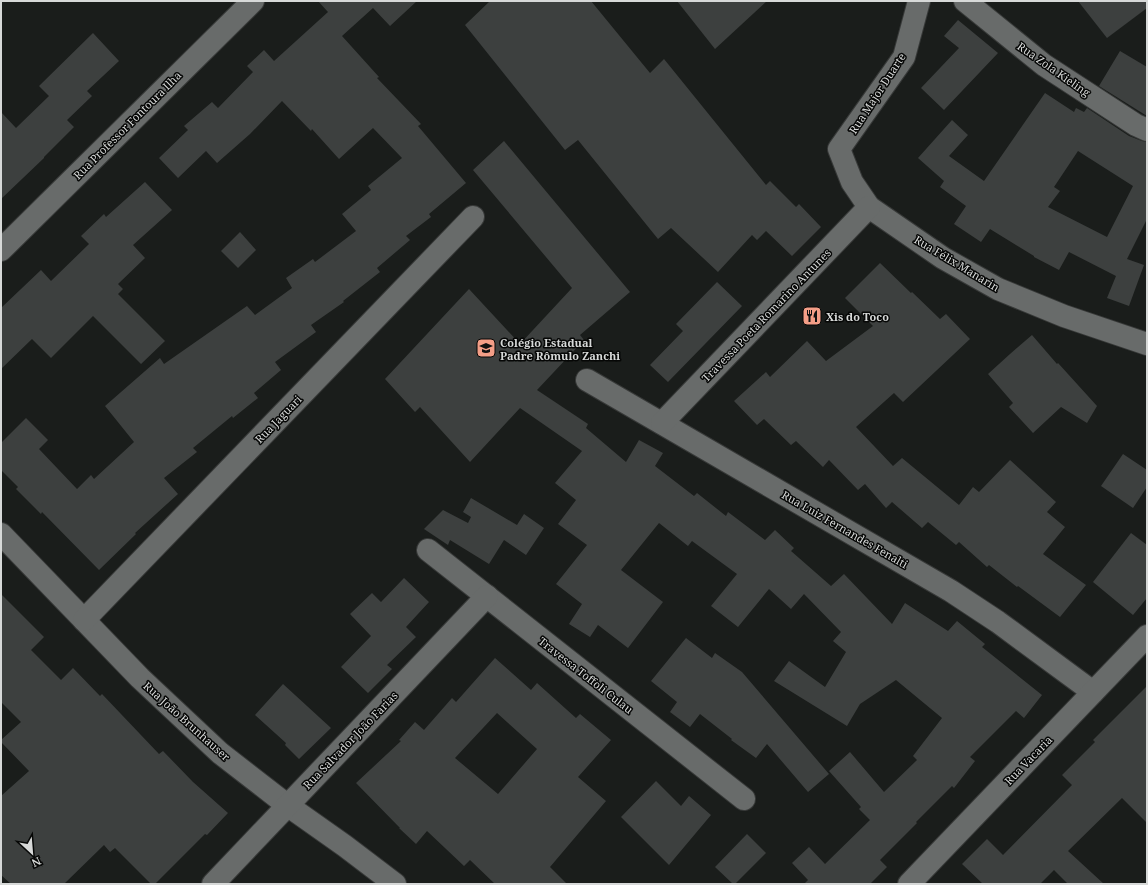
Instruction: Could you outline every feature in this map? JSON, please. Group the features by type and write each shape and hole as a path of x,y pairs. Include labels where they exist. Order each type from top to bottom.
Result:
{"street":[{"name":"Rua Professor Fontoura Ilha","path":"1,250 253,1"},
{"name":"Rua Major Duarte","path":"852,182 839,149 904,57 919,1"},
{"name":"Rua Zola Kieling","path":"965,1 1044,65 1136,125 1147,130"},
{"name":"Rua Félix Manarin","path":"852,182 869,207 943,258 998,289 1064,316 1147,344"},
{"name":"Travessa Poeta Romarino Antunes","path":"662,423 869,207"},
{"name":"Rua Jaguari","path":"84,620 473,217"},
{"name":"Rua Luiz Fernandes Fenalti","path":"587,380 951,591 998,622 1094,692"},
{"name":"Rua João Brunhauser","path":"1,534 140,678 220,753 287,805 395,884"},
{"name":"Travessa Toffoli Culau","path":"428,550 744,799"},
{"name":"Rua Salvador João Farias","path":"212,884 487,596"},
{"name":"Rua Vacaria","path":"909,884 1147,636"}],"building":[{"path":"318,1 417,1 390,26 373,8 342,36 379,77 377,78 421,124 418,126 466,183 429,214 431,217 406,236 410,240 377,268 380,272 343,301 344,302 311,325 316,332 275,362 281,370 254,393 258,398 233,418 232,416 193,448 197,452 164,478 178,494 135,533 136,534 99,570 42,512 41,514 16,489 18,487 1,470 1,443 26,418 48,440 39,449 77,489 91,475 94,479 134,442 105,406 160,358 164,364 247,306 255,315 292,288 286,278 313,259 315,262 356,231 342,214 371,190 368,186 402,158 373,128 339,159 312,129 311,131 282,101 250,134 217,163 206,151 178,178 159,158 188,130 184,126 212,102 218,108 253,72 247,66 264,50 274,61 328,12"},
{"path":"490,1 591,1 650,73 664,59 766,185 770,181 796,207 799,204 821,227 792,256 766,231 757,240 752,235 718,272 671,228 658,239 578,140 565,150 465,25"},
{"path":"677,1 767,1 715,49"},
{"path":"1078,1 1147,1 1147,8 1107,38"},
{"path":"958,20 998,53 944,110 921,88 959,48 944,36"},
{"path":"93,33 119,61 87,91 92,96 67,120 74,127 1,199 1,112 16,128 49,96 39,86"},
{"path":"1120,51 1147,67 1147,116 1099,86"},
{"path":"1045,93 1074,112 1076,108 1084,112 1087,108 1129,136 1147,142 1147,219 1127,259 1144,265 1129,306 1107,298 1116,276 1069,252 1059,270 1034,257 990,229 981,242 954,224 966,206 940,187 944,181 918,158 952,120 968,135 949,156 984,181","holes":["1078,151 1133,186 1107,237 1048,207 1060,191 1054,187"]},
{"path":"504,141 630,292 580,335 584,340 537,390 588,424 586,428 626,462 639,440 663,453 655,466 694,496 697,493 726,516 728,512 765,540 775,530 794,548 791,551 831,586 844,574 892,624 905,603 948,631 957,621 985,644 982,647 1042,695 1024,718 1016,711 970,757 975,761 954,788 952,786 880,860 887,867 870,884 804,884 808,880 792,863 809,847 825,864 870,820 859,809 861,807 829,771 850,752 884,792 917,760 913,756 942,718 896,680 860,704 847,726 774,681 789,661 825,687 846,652 833,641 841,632 804,594 791,609 769,589 738,627 711,606 737,574 692,541 688,546 659,523 621,570 663,602 628,648 598,625 590,637 569,624 582,604 556,584 587,545 558,524 576,500 555,483 582,451 520,408 470,462 420,407 415,412 385,379 469,289 520,344 572,288 473,170"},
{"path":"145,182 172,210 133,245 145,258 118,284 123,289 118,294 165,341 141,364 93,316 51,358 32,339 1,369 1,308 41,270 51,281 89,244 81,236 104,214 106,217"},
{"path":"240,232 256,250 238,268 221,251"},
{"path":"880,263 940,319 946,314 970,339 903,402 894,393 856,427 893,466 902,458 959,505 973,487 979,492 1010,460 1056,502 1047,512 1065,527 1043,554 1086,585 1060,617 1018,586 1017,587 989,565 987,567 959,542 956,545 928,522 922,528 892,502 886,508 865,484 858,490 829,460 823,467 796,441 791,445 764,419 757,425 734,401 766,372 770,377 807,341 826,361 873,326 845,298"},
{"path":"717,282 742,306 668,382 650,365 683,331 676,324"},
{"path":"1032,335 1097,406 1087,423 1061,407 1033,433 1009,407 1013,403 988,374"},
{"path":"1123,454 1147,470 1147,487 1133,508 1101,486"},
{"path":"471,498 517,525 524,514 544,528 526,555 504,540 489,564 450,540 448,545 424,529 443,510 468,523 471,517 463,512"},
{"path":"1131,533 1147,545 1147,598 1133,615 1093,582"},
{"path":"404,578 429,602 406,627 416,637 387,665 392,669 368,693 341,667 371,636 350,614 372,593 381,602"},
{"path":"1,594 44,637 31,650 61,680 73,668 100,696 102,694 159,754 163,751 193,782 228,813 155,884 151,884 115,848 110,852 104,845 64,884 11,884 1,875 1,796 29,771 1,742 1,740 21,722 1,702"},
{"path":"686,638 712,658 715,653 742,672 829,774 808,792 767,744 756,758 731,740 732,739 700,714 690,727 670,712 677,702 651,681"},
{"path":"495,658 531,690 537,683 576,718 580,714 611,740 578,777 606,801 550,867 567,884 495,884 470,860 464,866 427,831 416,844 356,783 401,741 399,740 415,722 424,730 452,698 456,702","holes":["497,713 537,749 498,794 455,758"]},
{"path":"283,684 331,728 299,759 285,745 286,743 255,715"},
{"path":"1147,686 1147,823 1122,798 1068,851 1104,884 1068,884 1054,870 1040,884 983,884 962,864 987,839 1003,855 1072,785 1062,775 1095,742 1093,740"},
{"path":"656,781 681,806 689,796 711,815 669,865 621,817"},
{"path":"747,834 766,853 735,884 733,884 715,867"}],"place":[{"name":"Xis do Toco","path":"812,316"},
{"name":"Colégio Estadual Padre Rômulo Zanchi","path":"486,348"}]}
